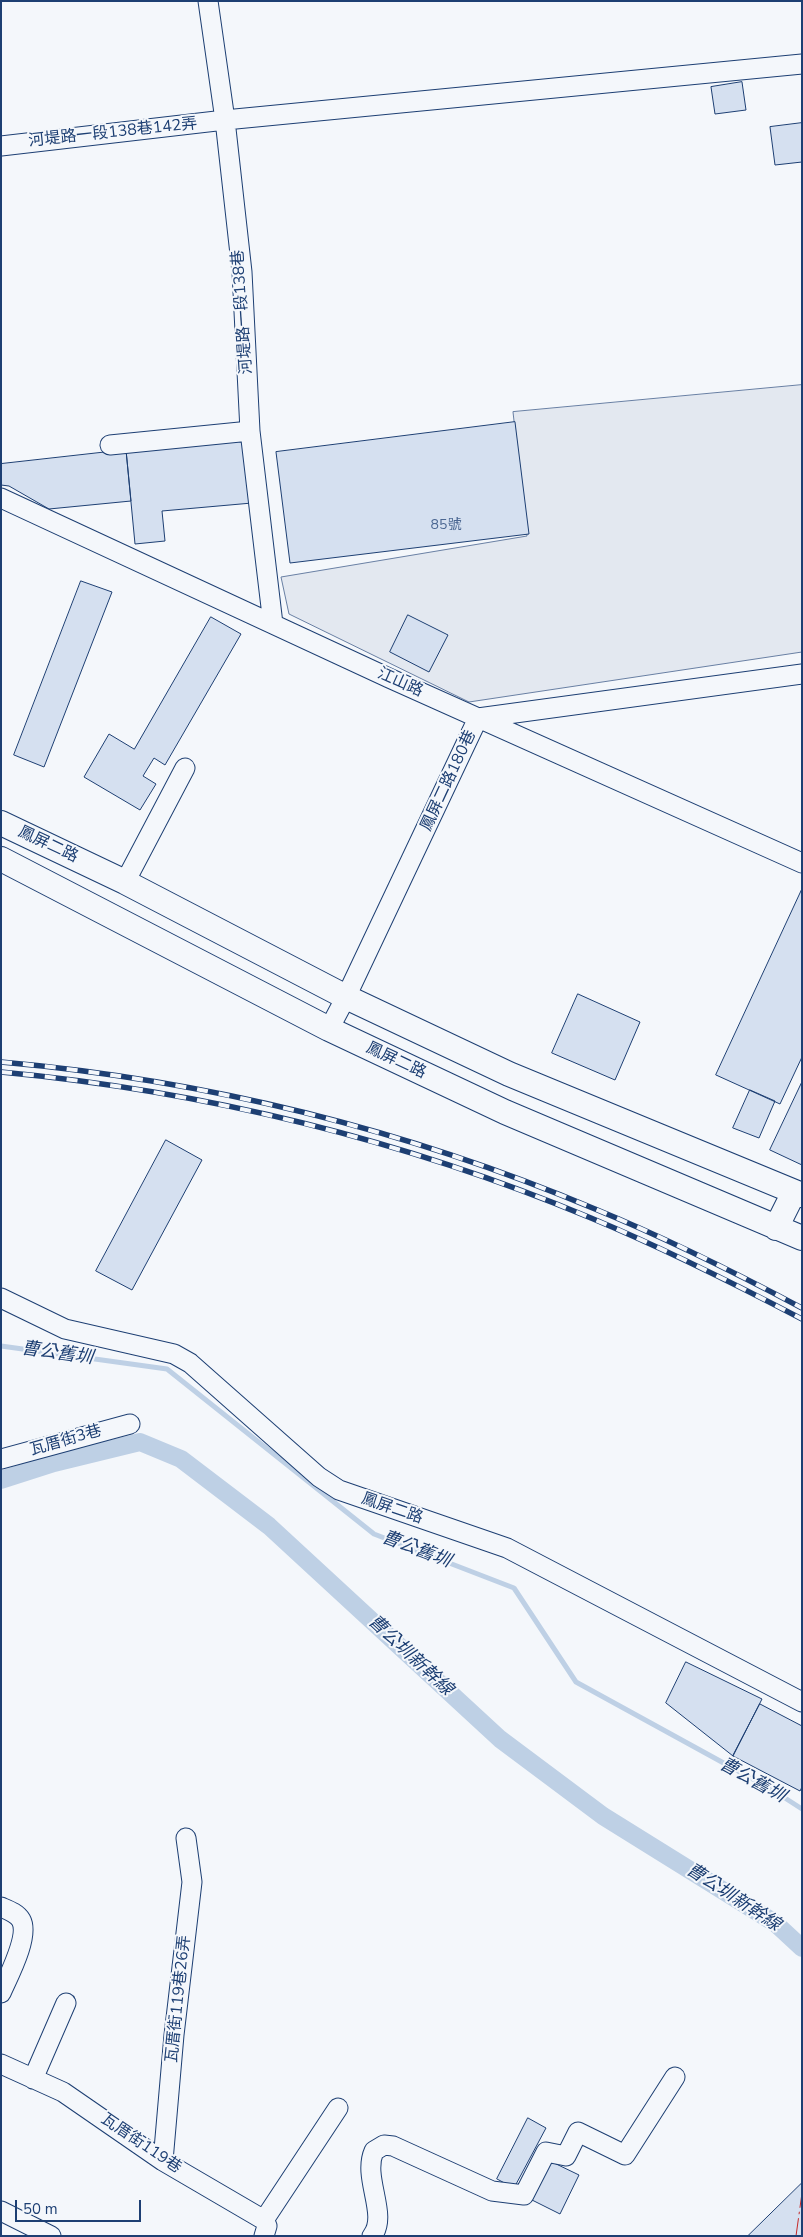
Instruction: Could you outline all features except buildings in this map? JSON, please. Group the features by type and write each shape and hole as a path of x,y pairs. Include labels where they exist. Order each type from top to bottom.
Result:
{"main road":[{"name":"鳳屏二路","path":"1,823 125,882 346,997 509,1074 798,1194"},
{"name":"鳳屏二路","path":"1,858 328,1029 505,1112 802,1238"},
{"path":"776,1228 798,1194"}],"street":[{"name":"河堤路一段138巷","path":"208,1 225,120 242,272 250,432 273,624"},
{"name":"河堤路一段138巷142弄","path":"1,146 225,120 802,64"},
{"path":"110,445 250,432"},
{"name":"江山路","path":"1,498 478,718 802,863"},
{"name":"鳳屏二路180巷","path":"328,1029 346,997 478,718 802,674"},
{"path":"125,882 186,768"},
{"name":"鳳屏二路","path":"1,1298 65,1329 174,1354 190,1363 319,1477 339,1490 507,1548 802,1702"},
{"name":"瓦厝街3巷","path":"1,1459 130,1424"},
{"name":"瓦厝街119巷26弄","path":"163,2161 174,2035 192,1882 186,1838"},
{"path":"1,1907 15,1914 21,1920 23,1931 15,1961 1,1994"},
{"path":"33,2078 66,2003"},
{"name":"瓦厝街119巷","path":"1,2064 63,2092 264,2228"},
{"path":"372,2236 378,2225 369,2166 374,2151 384,2145 393,2146 492,2191 524,2195 546,2152 566,2156 578,2132 624,2154 675,2077"},
{"path":"264,2228 338,2108"},
{"path":"1,2211 51,2236"}],"shaded area":[{"path":"802,385 802,652 469,702 289,614 281,577 527,536 513,412"}],"waterway":[{"name":"曹公舊圳","path":"1,1346 167,1369 374,1534 514,1588 576,1682 771,1789 802,1809"},
{"name":"曹公圳新幹線","path":"1,1480 54,1463 140,1442 181,1459 269,1526 500,1739 603,1816 775,1923 802,1948"}],"railway":[{"path":"1,1062 153,1081 229,1096 304,1113 452,1155 524,1181 648,1232 751,1281 802,1308"},
{"path":"1,1072 152,1092 227,1106 302,1123 448,1165 520,1190 618,1229 698,1266 802,1319"}],"power":[{"path":"796,2236 802,2193"}]}
